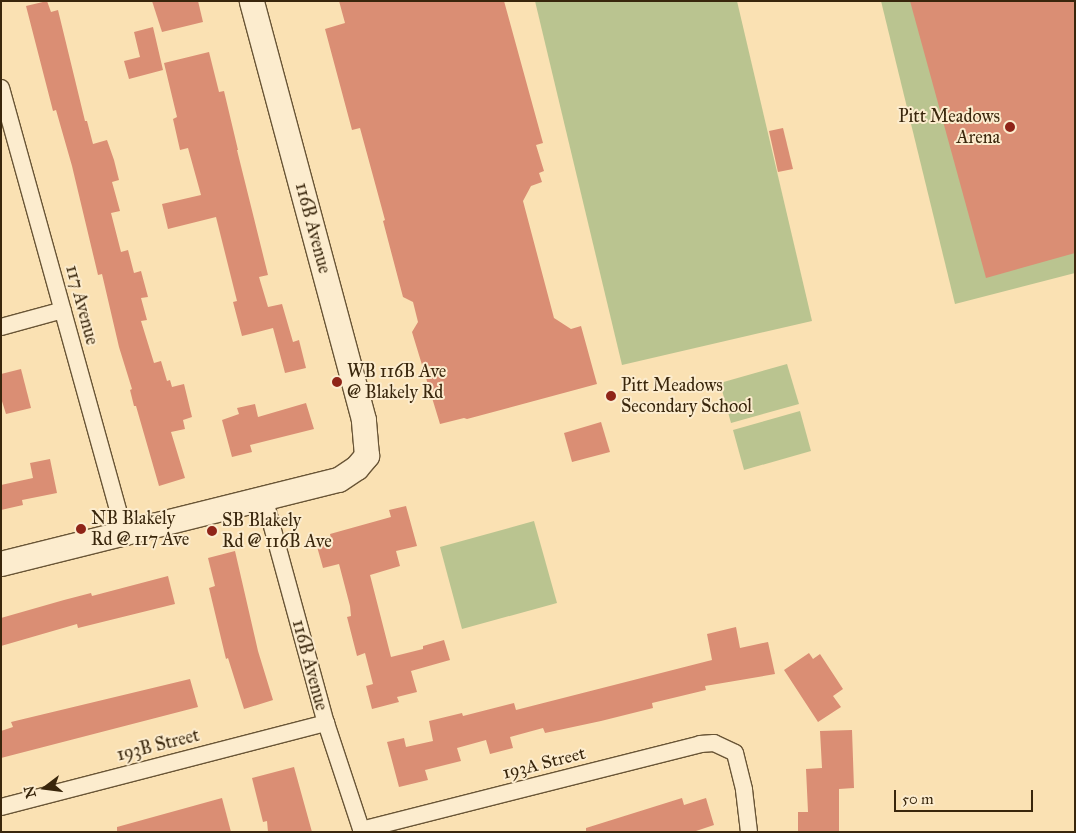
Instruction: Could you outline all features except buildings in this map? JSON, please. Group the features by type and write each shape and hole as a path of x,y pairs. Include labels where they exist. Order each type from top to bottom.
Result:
{"street":[{"name":"116B Avenue","path":"252,1 364,420 367,456 357,468 339,480 264,497 326,723 362,831"},
{"name":"117 Avenue","path":"2,94 124,532"},
{"path":"1,327 63,310"},
{"path":"1,564 264,497"},
{"name":"193B Street","path":"1,806 326,723"},
{"name":"193A Street","path":"362,831 700,744 714,743 735,753 744,790 749,832"}],"green space":[{"path":"535,1 737,1 812,321 622,365"},
{"name":"Pitt Meadows Arena","path":"881,1 1075,1 1075,273 955,304"},
{"path":"787,364 799,404 731,423 720,383"},
{"path":"800,411 811,451 744,470 733,430"},
{"path":"534,521 557,603 462,629 440,547"}],"place":[{"name":"Pitt Meadows Arena","path":"1010,127"},
{"name":"WB 116B Ave @ Blakely Rd","path":"337,382"},
{"name":"Pitt Meadows Secondary School","path":"611,396"},
{"name":"NB Blakely Rd @ 117 Ave","path":"81,529"},
{"name":"SB Blakely Rd @ 116B Ave","path":"212,531"}]}
